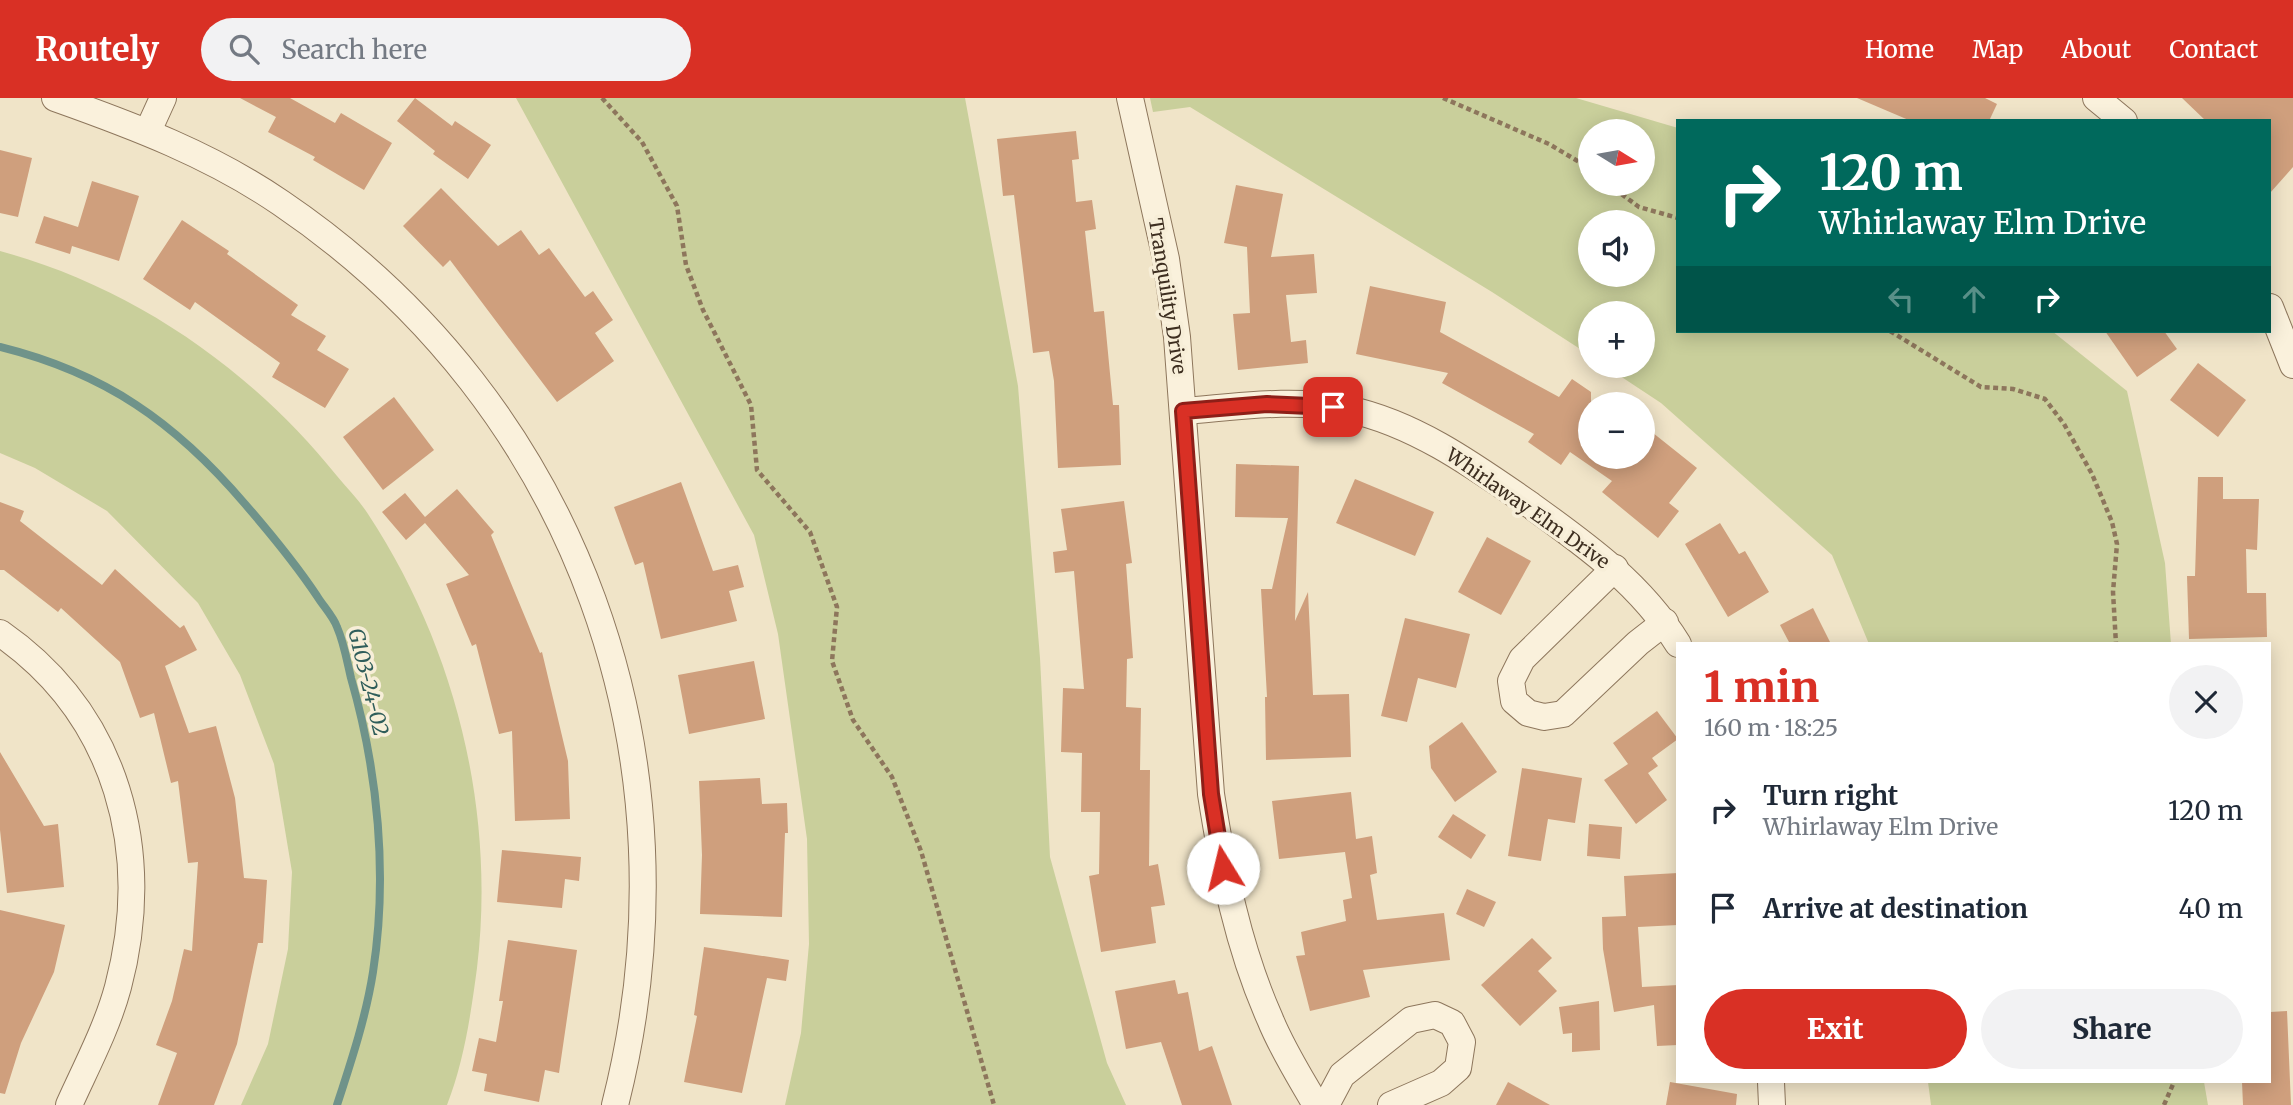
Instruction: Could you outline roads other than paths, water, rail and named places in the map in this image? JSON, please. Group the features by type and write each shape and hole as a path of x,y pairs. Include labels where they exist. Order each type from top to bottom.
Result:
{"street":[{"path":"55,98 148,131 214,162 281,202 388,288 442,344 481,393 515,442 551,503 591,592 610,647 628,719 636,776 643,880 642,952 635,1015 615,1105"},
{"path":"148,131 163,98"},
{"name":"Tranquility Drive","path":"1130,98 1166,259 1177,337 1211,794 1223,868 1238,933 1270,1020 1316,1105"},
{"path":"2096,98 2122,119"},
{"path":"2271,310 2293,366"},
{"name":"Whirlaway Elm Drive","path":"1183,411 1267,404 1317,405 1380,419 1441,447 1489,476 1615,568 1672,633"},
{"path":"1615,568 1522,659 1511,681 1514,701 1528,713 1544,717 1563,714 1638,643 1672,633"},
{"path":"0,634 64,689 88,724 118,790 127,829 132,869 132,914 118,989 69,1105"},
{"path":"1326,1105 1342,1075 1411,1020 1435,1015 1452,1023 1462,1042 1458,1068 1441,1083 1391,1105"},
{"path":"1771,1083 1772,1105"}],"waterway":[{"name":"G103-24-02","path":"0,347 38,358 105,386 164,425 219,475 245,504 291,560 335,623 342,639 368,750 380,861 380,898 373,972 362,1023 337,1105"}]}
